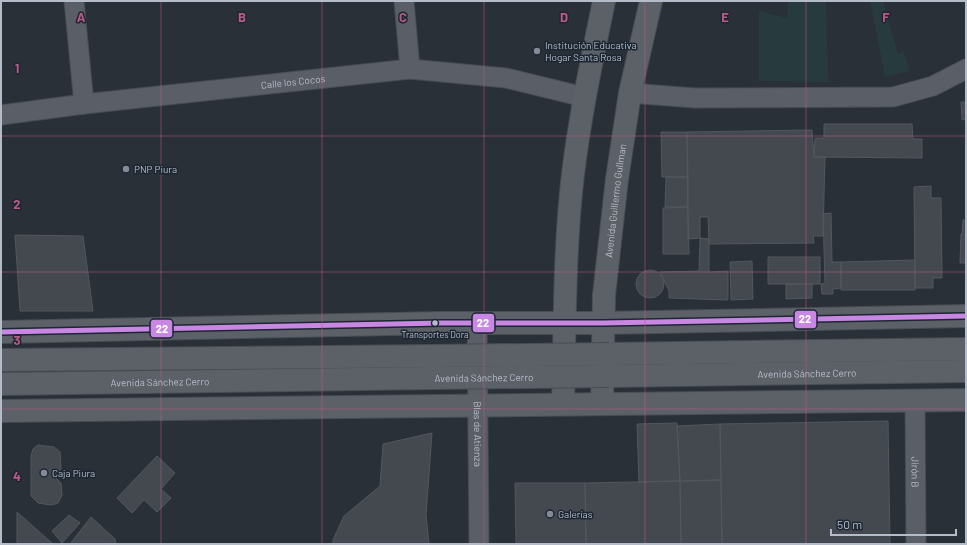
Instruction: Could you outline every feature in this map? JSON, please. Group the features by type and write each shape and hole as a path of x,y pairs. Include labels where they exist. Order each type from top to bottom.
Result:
{"main road":[{"path":"563,404 565,323 573,176 584,97 604,1"},
{"name":"Avenida Guillermo Gullman","path":"602,404 603,323 618,179 630,93 651,1"},
{"path":"1,332 966,316"},
{"path":"1,360 966,349"},
{"name":"Avenida Sánchez Cerro","path":"1,384 966,371"},
{"path":"1,411 966,400"}],"street":[{"path":"74,1 84,104"},
{"path":"404,1 410,68"},
{"name":"Calle los Cocos","path":"1,115 84,104 410,68 506,78 584,97"},
{"path":"630,93 695,98 893,96 932,86 966,69"},
{"name":"Blas de Atienza","path":"477,323 479,544"},
{"name":"Jirón B","path":"915,400 916,544"}],"green space":[{"path":"788,1 826,1 828,82 759,81 759,11 787,18"},
{"path":"870,1 883,1 898,54 904,52 910,71 885,76"}],"building":[{"path":"961,102 966,102 966,119 962,120"},
{"path":"824,124 912,124 913,139 922,139 922,158 814,157 815,138 824,138"},
{"path":"812,130 814,157 825,157 823,236 813,236 814,243 709,244 708,217 700,217 700,238 688,239 687,132"},
{"path":"661,132 687,132 688,177 662,177"},
{"path":"666,177 688,177 688,207 665,207"},
{"path":"931,186 931,198 941,198 942,278 933,278 933,288 915,288 914,187"},
{"path":"688,207 689,254 663,254 663,208"},
{"path":"831,213 832,262 841,262 841,288 833,289 833,294 822,294 821,284 825,283 823,214"},
{"path":"963,220 966,220 966,263 960,263 961,234"},
{"path":"15,235 83,236 93,311 20,311"},
{"path":"700,238 709,239 709,272 728,271 728,300 669,298 669,291 660,272 699,271"},
{"path":"768,257 820,257 820,284 768,284"},
{"path":"915,260 915,290 841,290 841,262"},
{"path":"752,261 753,299 731,300 730,262"},
{"path":"650,270 660,274 664,284 660,294 650,298 640,294 636,284 640,274"},
{"path":"786,284 812,284 812,298 786,299"},
{"path":"888,421 890,544 722,544 720,424"},
{"path":"677,423 680,481 639,482 637,424"},
{"path":"720,424 721,480 680,481 677,426"},
{"path":"432,433 426,515 429,544 333,544 333,540 344,516 380,486 383,444"},
{"name":"Caja Piura","path":"38,445 54,447 60,452 61,469 55,477 61,483 62,495 58,503 51,505 38,503 31,496 31,456 33,449"},
{"path":"157,456 175,473 161,489 171,498 157,512 144,500 132,513 117,498"},
{"path":"721,480 722,544 681,544 680,481"},
{"path":"680,481 681,544 586,544 585,483"},
{"name":"Galerías","path":"515,483 585,483 586,544 516,544"},
{"path":"17,512 53,544 17,544"},
{"path":"69,515 80,523 62,543 52,531"},
{"path":"91,517 115,539 116,544 70,544"}],"transit line":[{"name":"22","path":"1,332 442,323 603,323 966,316"}],"place":[{"name":"Institución Educativa Hogar Santa Rosa","path":"537,51"},
{"name":"PNP Piura","path":"126,169"},
{"name":"Transportes Dora","path":"435,323"},
{"name":"Caja Piura","path":"44,473"},
{"name":"Galerías","path":"550,514"}]}
